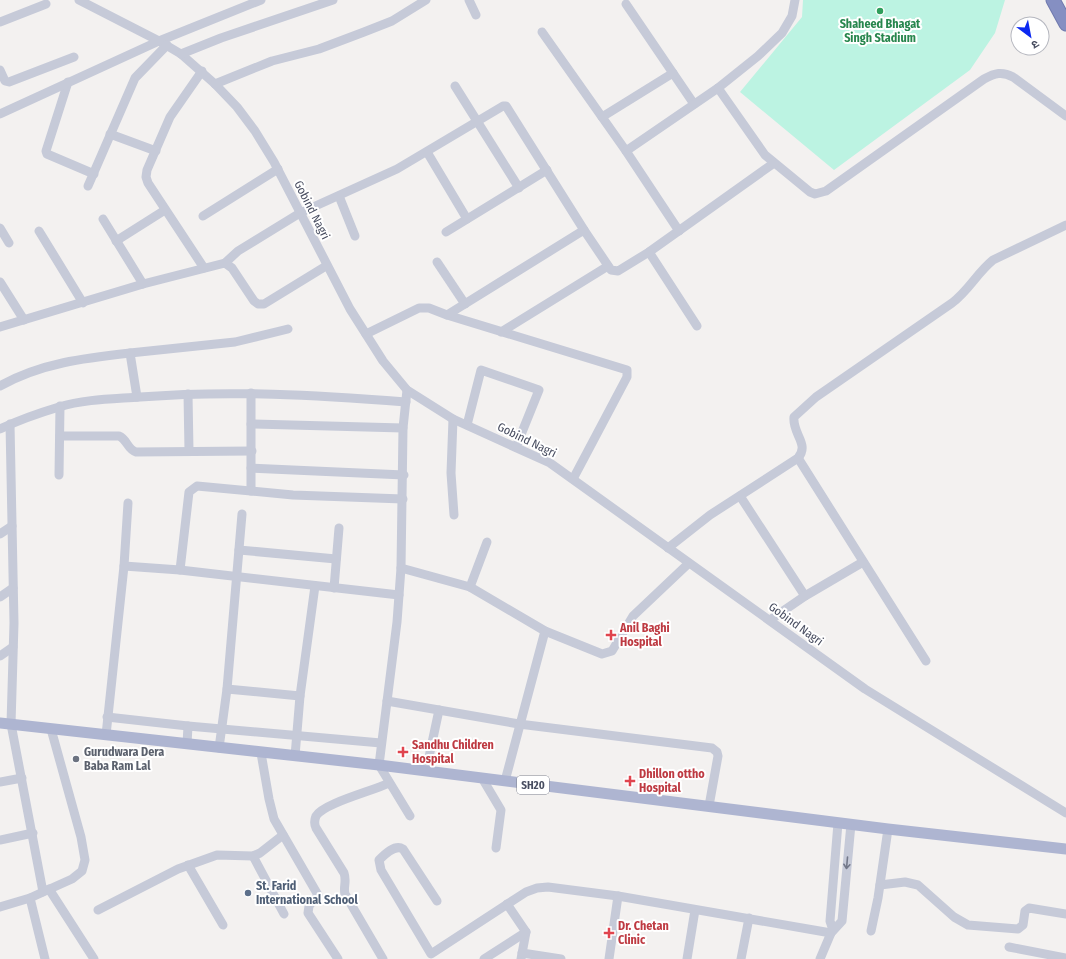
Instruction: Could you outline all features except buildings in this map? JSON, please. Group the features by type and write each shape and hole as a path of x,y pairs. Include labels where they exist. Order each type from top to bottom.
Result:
{"highway":[{"path":"1053,0 1066,24"}],"main road":[{"name":"SH20","path":"5,724 378,765 888,830 1066,849"}],"street":[{"name":"Gobind Nagri","path":"79,0 163,43 181,54 215,84 255,131 278,169 326,266 366,334 387,366 407,390 453,419 550,463 865,689 1066,813"},
{"path":"0,114 68,82 163,43 261,0"},
{"path":"181,54 249,28 333,0"},
{"path":"215,84 272,61 318,49 392,21 426,0"},
{"path":"469,0 476,15"},
{"path":"626,151 718,88 758,56 782,33 792,16 794,0"},
{"path":"0,22 46,4"},
{"path":"626,4 694,104"},
{"path":"542,32 626,151 679,232"},
{"path":"88,186 135,78 163,43"},
{"path":"0,70 5,81 9,82 74,57"},
{"path":"202,71 170,117 146,177 165,210 204,268"},
{"path":"602,117 673,73"},
{"path":"718,88 754,142 774,163 810,192 816,194 821,194 984,79 995,73 1005,73 1013,77 1066,116"},
{"path":"68,82 46,151 47,154 94,174"},
{"path":"455,86 519,188"},
{"path":"0,327 143,284 225,263 238,251 300,213 339,196 427,152 506,106 584,230 608,266 614,272 649,252 679,232 774,163"},
{"path":"110,134 156,151"},
{"path":"427,152 467,219"},
{"path":"203,216 278,169"},
{"path":"446,232 547,170"},
{"path":"339,196 355,236"},
{"path":"116,241 165,210"},
{"path":"103,219 143,284"},
{"path":"668,548 699,523 798,458 803,452 804,446 795,432 793,424 794,417 816,397 963,295 985,266 993,260 1066,225"},
{"path":"0,228 9,243"},
{"path":"446,315 584,230"},
{"path":"39,231 83,303"},
{"path":"649,252 697,326"},
{"path":"437,262 465,304"},
{"path":"225,263 232,268 254,301 258,304 264,304 326,266"},
{"path":"502,332 608,266"},
{"path":"0,282 24,320"},
{"path":"366,334 419,308 428,308 446,315 627,370 627,377 573,479"},
{"path":"0,386 29,372 58,362 235,342 288,329"},
{"path":"130,353 137,397"},
{"path":"467,425 481,370 539,390 516,447"},
{"path":"407,390 404,428 404,475 399,595 378,765 410,816"},
{"path":"251,393 251,491"},
{"path":"0,429 60,406 92,401 137,397 188,394 284,393 406,402"},
{"path":"188,394 189,452"},
{"path":"59,475 60,406"},
{"path":"453,419 451,465 454,515"},
{"path":"10,424 13,647 5,724 22,778 46,891 94,959"},
{"path":"252,424 404,428"},
{"path":"60,436 119,436 123,437 132,451 136,452 252,451"},
{"path":"798,458 926,660"},
{"path":"251,468 404,475"},
{"path":"180,570 189,492 192,488 197,486 293,495 403,499"},
{"path":"740,496 805,596"},
{"path":"106,735 124,566 128,503"},
{"path":"219,748 227,690 242,514"},
{"path":"0,534 12,526"},
{"path":"334,588 339,528"},
{"path":"470,588 487,542"},
{"path":"239,550 336,559"},
{"path":"770,620 805,596 863,562"},
{"path":"401,568 470,588 545,631 581,647 602,654 608,654 612,651 633,616 689,563"},
{"path":"124,566 180,570 237,578 399,595"},
{"path":"295,756 300,696 315,586"},
{"path":"0,597 13,588"},
{"path":"505,781 545,631"},
{"path":"0,656 13,647"},
{"path":"227,690 300,696"},
{"path":"387,701 519,724 715,750 718,756 709,806"},
{"path":"426,771 439,710"},
{"path":"107,717 188,726 381,743"},
{"path":"187,744 188,726"},
{"path":"0,907 30,898 46,891 72,879 82,871 85,860 81,837 51,729"},
{"path":"261,753 274,819 318,895 309,906 308,913 338,959"},
{"path":"0,782 22,778"},
{"path":"482,778 501,810 496,848"},
{"path":"383,959 345,894 344,889 346,879 344,873 316,828 314,822 316,816 331,806 389,783"},
{"path":"832,931 830,921 838,823"},
{"path":"820,959 832,931 842,921 850,824"},
{"path":"870,930 880,884 888,830"},
{"path":"0,840 33,833"},
{"path":"98,910 146,884 188,865 217,855 226,854 253,856 283,835"},
{"path":"437,900 403,849 400,847 395,848 379,860 381,870 432,957 507,904 537,888 548,887 618,896 695,910 832,931"},
{"path":"253,856 284,914"},
{"path":"188,865 223,925"},
{"path":"880,884 906,882 918,885 954,917 974,926 1018,929 1024,925 1025,911 1028,908 1066,914"},
{"path":"610,959 618,896"},
{"path":"30,898 45,959"},
{"path":"507,904 526,932 522,956 561,959"},
{"path":"687,959 695,910"},
{"path":"741,959 749,918"},
{"path":"484,959 526,932"},
{"path":"1009,947 1066,958"}],"green space":[{"path":"803,0 1005,0 995,33 970,70 834,170 740,92 802,17"}],"place":[{"name":"Shaheed Bhagat Singh Stadium","path":"880,11"},
{"name":"Anil Baghi Hospital","path":"611,635"},
{"name":"Sandhu Children Hospital","path":"403,752"},
{"name":"Gurudwara Dera Baba Ram Lal","path":"76,759"},
{"name":"Dhillon ottho Hospital","path":"630,781"},
{"name":"St. Farid International School","path":"248,893"},
{"name":"Dr. Chetan Clinic","path":"609,933"}]}
